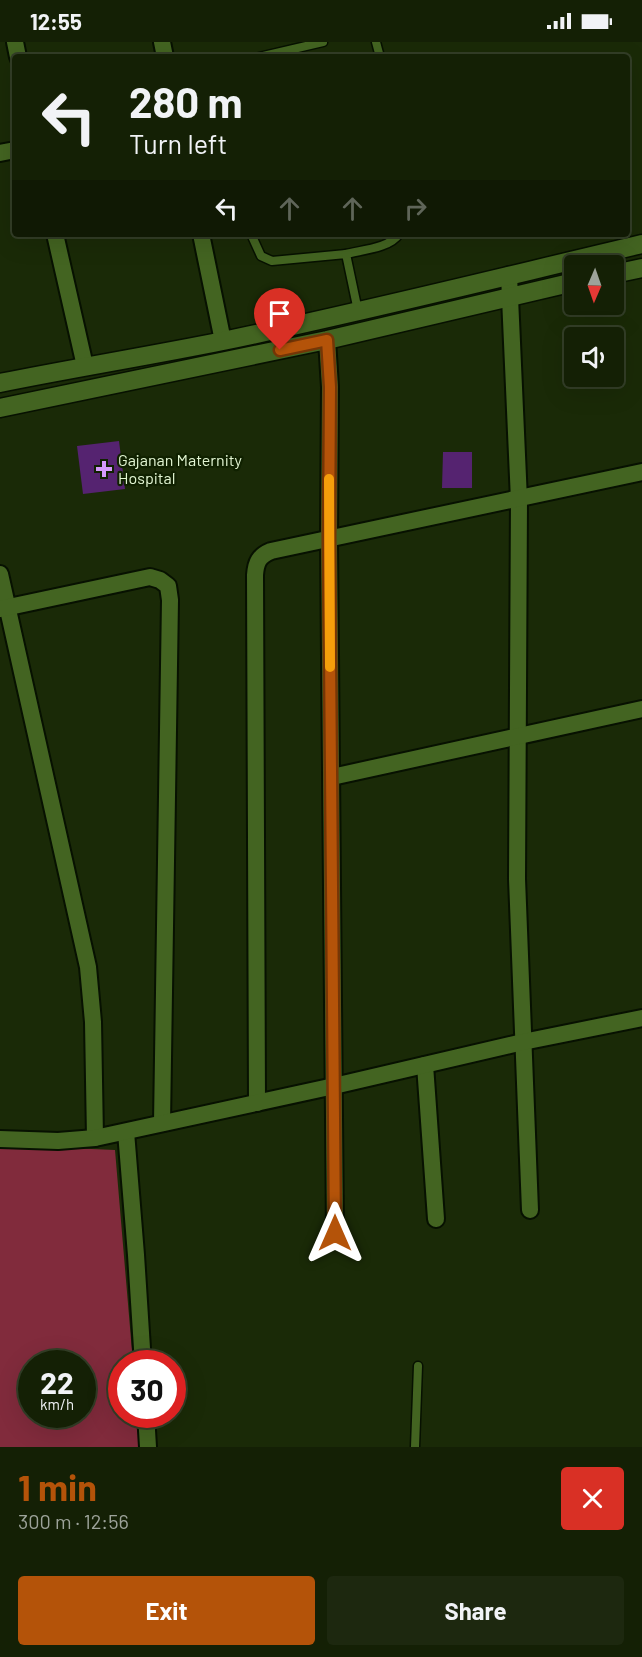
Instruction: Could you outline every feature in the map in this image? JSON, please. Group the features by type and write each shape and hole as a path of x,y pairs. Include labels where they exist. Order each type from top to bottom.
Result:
{"main road":[{"path":"0,383 223,341 642,244"},
{"path":"624,272 642,268"},
{"path":"0,408 327,340 564,284"}],"street":[{"path":"56,237 85,366"},
{"path":"202,237 223,341"},
{"path":"508,275 519,500 517,879 530,1210"},
{"path":"327,340 330,387 329,539 335,1233"},
{"path":"257,1102 256,564 261,556 271,551 642,472"},
{"path":"0,574 4,608 88,968 93,1022 95,1138"},
{"path":"4,608 150,577 168,586 170,600 162,1123"},
{"path":"332,777 642,709"},
{"path":"0,1139 58,1141 95,1138 523,1042 642,1018"},
{"path":"424,1065 436,1219"},
{"path":"126,1132 142,1350"},
{"path":"147,1428 148,1447"}],"lane":[{"path":"272,54 323,42"},
{"path":"252,237 261,256 272,261 346,254 387,243 398,237"},
{"path":"346,254 358,311"},
{"path":"416,1447 418,1366"}],"shaded area":[{"path":"0,1145 115,1150 132,1350 108,1350 108,1428 138,1428 140,1447 0,1447"}],"building":[{"path":"119,441 125,489 83,494 77,446"},
{"path":"443,452 472,452 472,488 442,488"}],"slow traffic":[{"path":"329,479 330,667"}],"place":[{"name":"Gajanan Maternity Hospital","path":"104,469"}],"route":[{"path":"280,350 327,340 330,387 329,539 335,1233"}]}
